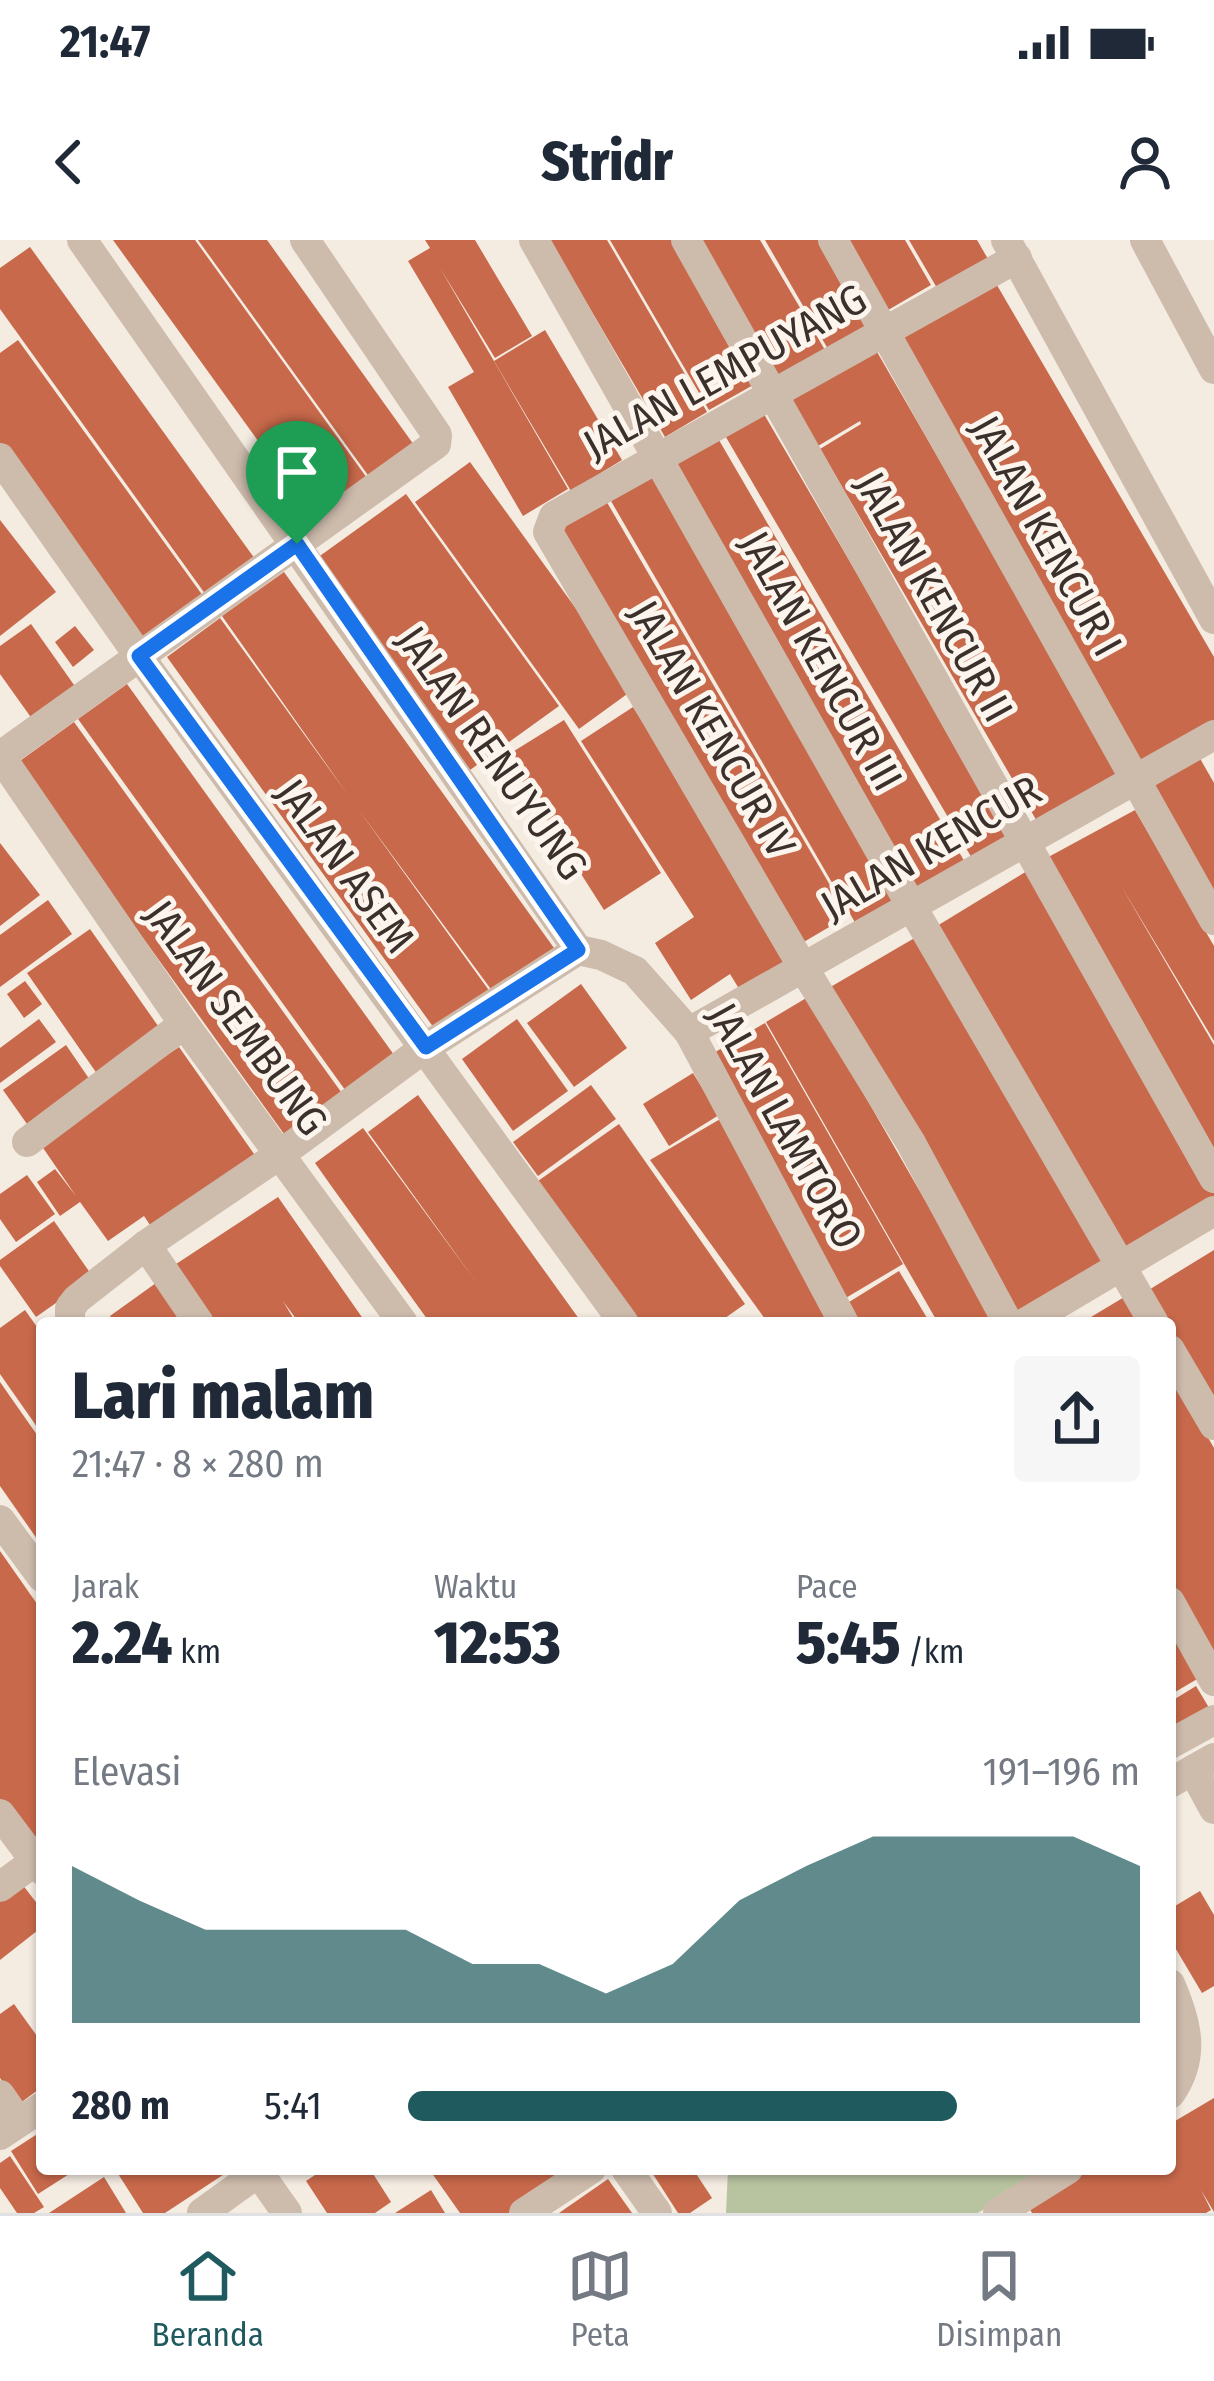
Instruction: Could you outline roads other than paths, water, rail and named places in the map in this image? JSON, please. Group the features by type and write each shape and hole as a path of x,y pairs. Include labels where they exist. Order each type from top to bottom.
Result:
{"street":[{"name":"JALAN RENUYUNG","path":"82,240 578,950"},
{"path":"139,656 431,451 438,440 305,240"},
{"name":"JALAN KENCUR III","path":"534,240 1150,1317"},
{"name":"JALAN KENCUR II","path":"686,240 1214,1178"},
{"name":"JALAN KENCUR I","path":"833,240 1214,920"},
{"path":"1145,240 1214,369"},
{"path":"1011,249 1214,619"},
{"name":"JALAN LEMPUYANG","path":"548,532 554,516 885,331 1011,249"},
{"name":"JALAN ASEM","path":"0,458 619,1317"},
{"name":"JALAN KENCUR IV","path":"548,532 911,1143 1005,1317"},
{"name":"JALAN SEMBUNG","path":"139,656 6,752 3,760 184,1024 400,1317"},
{"name":"JALAN KENCUR","path":"689,1032 1214,735"},
{"path":"70,1317 77,1299 146,1245 282,1154 426,1047 578,950"},
{"name":"JALAN LAMTORO","path":"578,950 616,960 635,971 689,1032 841,1317"},
{"path":"27,1142 184,1024"},
{"path":"1035,1317 1214,1211"},
{"path":"146,1245 195,1317"},
{"path":"1176,1360 1214,1424"},
{"path":"0,1520 36,1569"},
{"path":"1176,1613 1214,1681"},
{"path":"1176,1741 1214,1720"},
{"path":"1192,1770 1214,1810"},
{"path":"0,1814 36,1857"},
{"path":"0,1887 36,1864"},
{"path":"1176,2004 1189,2048 1176,2082"},
{"path":"0,2095 20,2121"},
{"path":"202,2213 252,2175"},
{"path":"262,2175 287,2213"},
{"path":"524,2213 582,2175"},
{"path":"630,2175 657,2213"},
{"path":"998,2213 1058,2175"}]}
